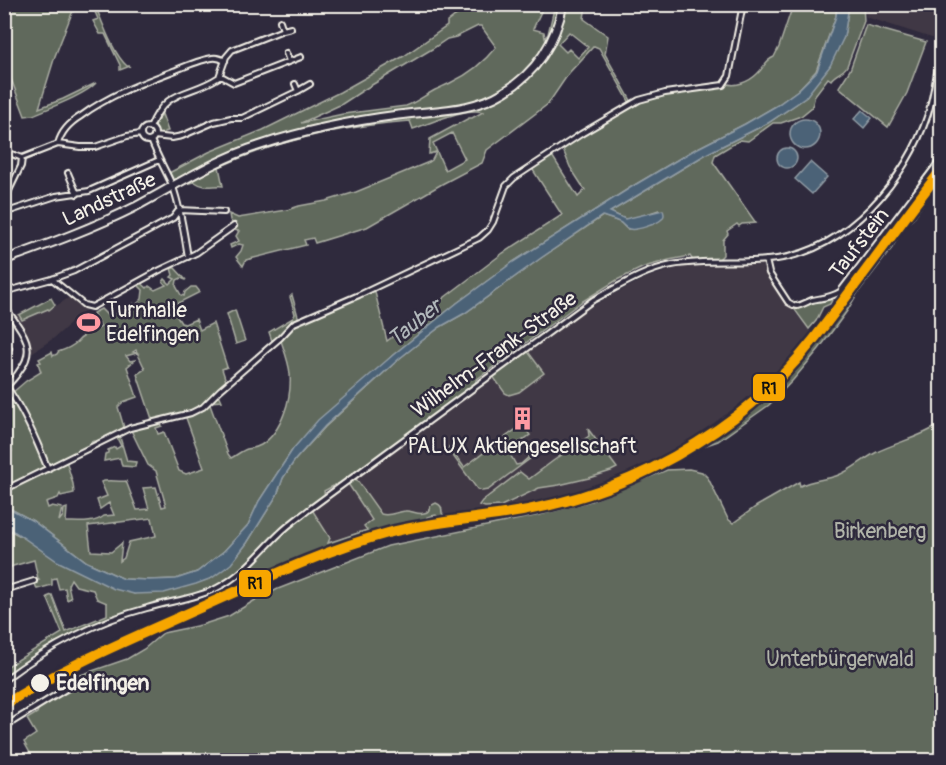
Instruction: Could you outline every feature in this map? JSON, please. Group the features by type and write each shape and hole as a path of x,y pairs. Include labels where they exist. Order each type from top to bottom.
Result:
{"main road":[{"name":"Landstraße","path":"4,260 79,233 224,159 259,145 301,133 383,117 458,108 488,100 522,79 538,62 554,38 560,23 563,4"}],"street":[{"path":"4,490 130,428 203,407 294,323 479,238 489,230 506,186 514,178 581,134 639,100 665,93 723,85 729,76 743,4"},
{"path":"280,21 283,30"},
{"path":"219,77 232,50 291,28"},
{"name":"Wilhelm-Frank-Straße","path":"4,681 55,645 98,624 147,607 198,596 226,584 247,568 282,531 311,508 593,300 637,276 671,265 704,261 778,259 803,253 823,244 855,222 885,192 911,155 933,95 942,42"},
{"path":"286,53 289,61"},
{"path":"58,144 66,130 79,117 100,103 188,65 212,57 225,61"},
{"path":"150,128 156,114 169,100 219,77 224,77 234,83 301,57"},
{"path":"296,84 298,91"},
{"path":"141,134 144,140 182,136 214,122 242,118 310,84"},
{"path":"4,151 22,158 58,144 95,147 127,136 141,134 144,129 150,128"},
{"path":"150,128 153,131 152,138 159,160 172,186 188,257"},
{"path":"4,201 21,166 22,158"},
{"name":"Taufstein","path":"766,260 769,273 785,297 793,304 797,306 812,300 834,296 860,267 942,158"},
{"path":"4,213 56,196 89,191 159,160"},
{"path":"68,173 76,194"},
{"path":"179,210 224,212"},
{"path":"4,292 74,271 172,218 179,210"},
{"path":"52,279 84,305 92,307 196,253 234,226"},
{"path":"4,306 27,340 28,355 22,369 5,386 18,403 48,469"},
{"path":"4,587 8,589 34,581"},
{"path":"4,727 69,687"}],"shaded area":[{"path":"865,5 941,5 941,41 866,17"},
{"path":"763,264 765,274 813,335 775,377 732,414 682,448 629,475 593,488 535,503 429,519 383,529 333,545 311,512 579,314 608,297 646,278 684,266"},
{"path":"52,297 56,306 70,297 87,309 54,338 30,354 29,340 14,316"}],"green space":[{"path":"5,5 77,5 55,56 39,108 96,83 66,101 33,115 25,116 5,63"},
{"path":"92,5 95,5 117,54 127,66 130,66 120,70 120,65 105,34 100,34 93,21 98,19"},
{"path":"474,5 495,5 492,8 499,5 544,5 533,29 544,32 545,38 555,5 586,5 584,19 608,36 605,54 633,104 646,97 746,81 757,74 768,60 774,57 793,5 837,5 836,16 816,71 798,90 776,106 633,186 513,262 457,303 393,355 293,449 259,501 248,525 224,551 197,572 176,579 124,579 87,562 33,521 5,506 5,456 12,451 5,434 5,389 7,386 12,393 41,372 39,359 52,352 53,356 57,354 73,345 83,337 82,335 95,327 97,329 101,327 93,313 101,309 108,316 133,303 135,306 142,299 143,290 138,285 133,287 132,285 139,281 147,288 149,286 155,290 166,285 163,282 165,279 170,284 175,279 171,277 173,275 171,268 175,268 186,280 181,278 177,280 176,286 181,295 184,296 191,287 196,287 200,292 172,306 173,308 168,311 170,314 174,312 181,323 185,324 196,319 200,330 213,323 227,367 222,369 227,384 218,392 222,401 209,402 231,458 245,450 259,446 268,439 275,432 284,414 289,393 289,370 280,338 273,344 269,332 293,318 295,314 290,297 292,295 299,320 374,288 387,341 503,253 562,215 531,167 551,154 578,197 585,190 570,167 562,147 631,105 599,48 594,46 569,73 548,104 487,150 482,163 367,227 315,243 313,238 304,240 306,245 246,260 243,266 236,257 243,245 239,244 231,248 230,245 239,241 236,236 239,231 233,230 234,226 229,214 238,218 287,210 356,192 429,162 436,152 429,154 430,139 483,112 458,114 413,129 410,121 361,126 313,135 242,157 219,167 223,186 206,186 195,182 172,186 169,173 209,152 263,130 340,92 404,56 447,26 447,22","holes":["481,26 496,47 481,63 464,75 414,103 301,123 342,104 447,39","569,32 588,47 578,58 569,49 566,52 558,44","452,133 465,159 445,170 433,143","136,350 145,369 137,374 153,422 130,428 148,465 156,471 166,506 162,507 156,487 143,488 149,509 137,510 126,481 106,481 101,482 107,496 97,500 100,509 109,503 114,515 91,521 66,522 67,508 64,509 59,521 62,508 52,506 48,508 46,502 58,498 60,494 61,496 74,493 66,460 92,447 91,442 94,441 96,445 116,436 121,446 108,450 104,461 120,458 122,466 135,467 136,462 127,461 119,434 125,431 118,407 123,402 137,397 127,367 135,360 130,361 126,356 137,353 133,352","185,415 204,468 186,474 179,471 164,432 158,434 156,428 162,426 160,421","152,518 156,536 129,542 124,558 120,561 122,543 111,552 91,551 88,526"]},
{"path":"849,5 863,5 864,21 847,66 831,80 828,78 815,95 812,107 801,116 781,123 773,123 748,141 740,140 715,155 713,162 756,223 739,226 737,224 727,231 728,234 723,240 723,255 717,261 694,262 690,256 644,267 617,280 581,302 476,380 475,387 354,476 381,514 390,515 407,511 424,513 436,503 441,506 444,519 441,520 436,515 427,517 424,524 386,531 339,547 318,551 269,576 259,577 260,568 248,574 242,572 215,590 147,607 54,643 5,678 6,667 62,633 47,597 52,595 66,632 107,615 107,603 97,599 93,590 76,586 71,579 68,585 71,598 67,600 65,588 59,589 56,578 52,579 52,585 37,589 34,581 39,580 34,560 5,570 5,528 134,594 231,563 247,543 277,495 283,478 295,460 325,427 400,358 440,327 465,313 603,216 620,222 627,229 646,226 663,218 659,210 625,219 610,212 708,153 768,123 805,98 844,37","holes":["347,482 372,520 364,526 367,530 328,543 330,538 311,508 325,498 324,491 337,484 340,487"]},
{"path":"866,25 926,42 907,93 888,127 839,87 850,70"},
{"path":"162,114 168,131 163,135 157,134 155,127 156,120"},
{"path":"941,153 941,158 840,292 834,296 830,304 823,307 809,329 795,310 804,303 828,297 840,291"},
{"path":"941,173 941,178 913,219 903,229 892,248 819,349 793,380 769,405 718,441 698,448 757,403 812,347"},
{"path":"51,298 55,305 49,310 22,320 19,315"},
{"path":"235,310 245,341 236,344 227,314"},
{"path":"526,349 544,373 519,392 509,395 492,375"},
{"name":"Unterbürgerwald","path":"941,424 941,760 29,760 31,759 30,753 24,742 36,734 27,719 37,713 39,707 70,691 80,675 127,659 144,649 163,633 229,616 278,589 388,546 540,515 591,501 667,470 689,469 702,472 708,478 728,519 733,523 799,482 800,486 841,474 877,452"},
{"path":"522,425 530,435 515,446 517,452 511,456 516,465 521,464 530,456 531,458 488,490 477,489 448,449 449,447 464,467"},
{"path":"588,429 617,468 589,478 539,488 501,506 479,505 520,472 529,479 589,436"}],"water":[{"path":"837,5 849,5 844,37 830,66 805,98 768,123 708,153 610,212 625,219 663,210 664,215 659,221 646,227 632,229 602,216 465,313 440,327 400,358 325,426 295,460 283,478 277,495 247,543 231,564 212,578 164,593 134,594 114,589 57,561 15,532 5,528 5,506 33,521 87,562 124,579 176,579 197,572 224,551 248,525 259,501 293,449 318,420 457,303 513,262 633,186 776,106 798,90 817,71 836,16"},
{"path":"862,110 872,118 864,128 854,119"},
{"path":"805,119 811,120 819,128 819,140 811,148 805,149 799,148 791,140 790,134 791,128 799,120"},
{"path":"787,148 794,151 797,158 794,165 787,168 780,165 777,158 780,151"},
{"path":"810,162 827,177 812,194 795,179"}],"transit line":[{"name":"R1","path":"4,705 98,654 266,578 338,549 402,530 555,504 604,489 675,456 729,421 760,396 802,354 942,169"}],"place":[{"name":"Turnhalle Edelfingen","path":"88,322"},
{"name":"PALUX Aktiengesellschaft","path":"522,418"},
{"name":"Edelfingen","path":"40,683"}],"water label":[{"name":"Tauber","path":"414,322"}],"park label":[{"name":"Birkenberg","path":"880,531"}]}
